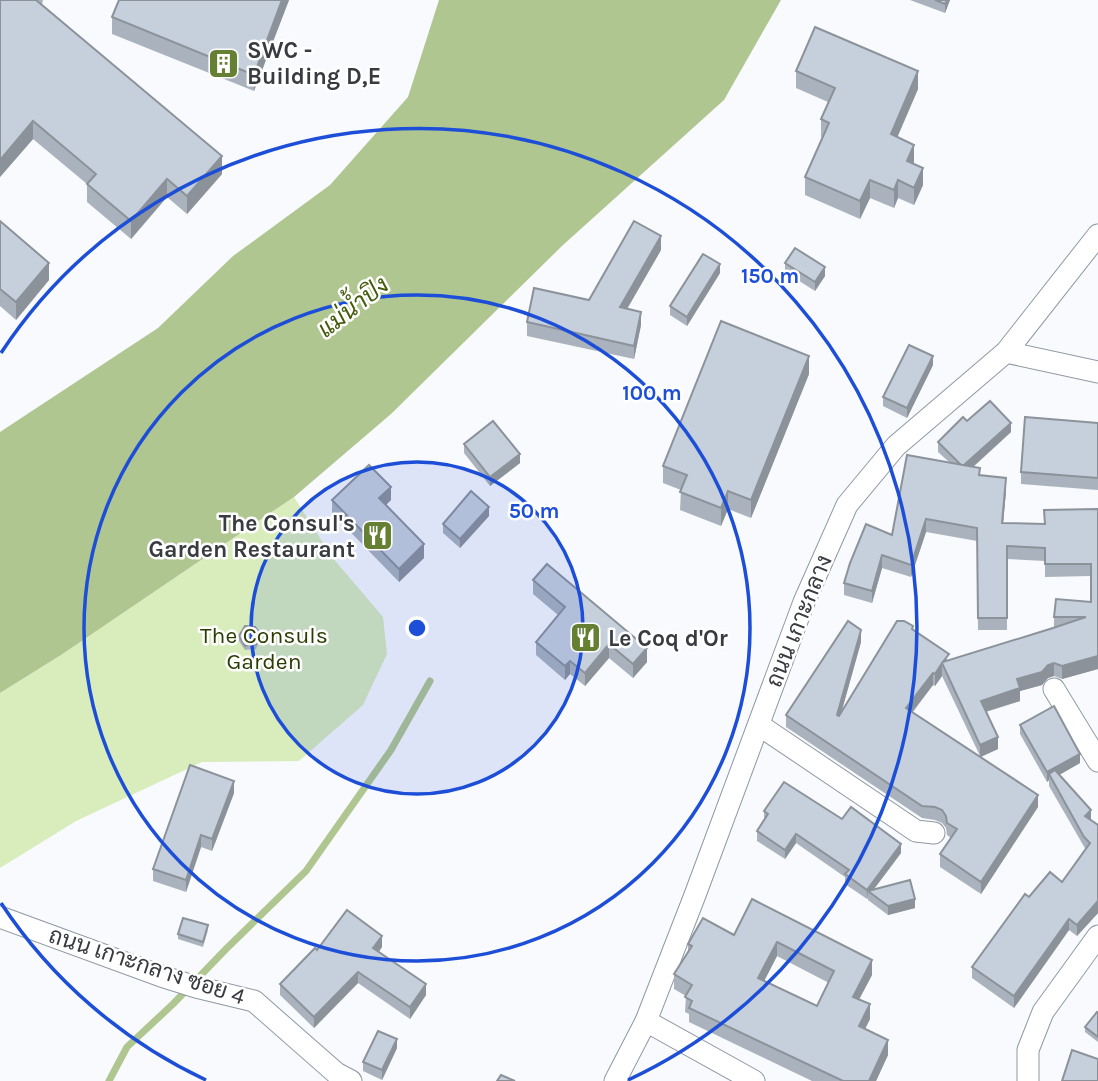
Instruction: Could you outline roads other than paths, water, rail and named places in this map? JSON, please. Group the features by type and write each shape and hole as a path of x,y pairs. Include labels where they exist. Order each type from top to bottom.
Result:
{"street":[{"name":"ถนน เกาะกลาง","path":"615,1081 646,1021 804,602 847,505 896,446 1006,352 1098,235"},
{"path":"1006,352 1098,372"},
{"path":"1054,689 1098,761"},
{"path":"759,725 916,831 934,833"},
{"name":"ถนน เกาะกลาง ซอย 4","path":"0,917 191,985 254,1001 336,1073 351,1081"},
{"path":"1028,1081 1028,1050 1043,1012 1098,936"},
{"path":"646,1021 754,1081"}],"water":[{"name":"แม่น้ำปิง","path":"439,0 781,0 724,100 563,245 391,414 294,497 61,655 0,693 0,432 158,328 233,256 330,185 408,97"}],"waterway":[{"path":"109,1081 127,1047 306,871 391,750 430,681"}],"place":[{"name":"SWC - Building D,E","path":"224,63"},
{"name":"The Consul's Garden Restaurant","path":"378,536"},
{"name":"Le Coq d'Or","path":"585,638"}],"park label":[{"name":"The Consuls Garden","path":"264,648"}]}
